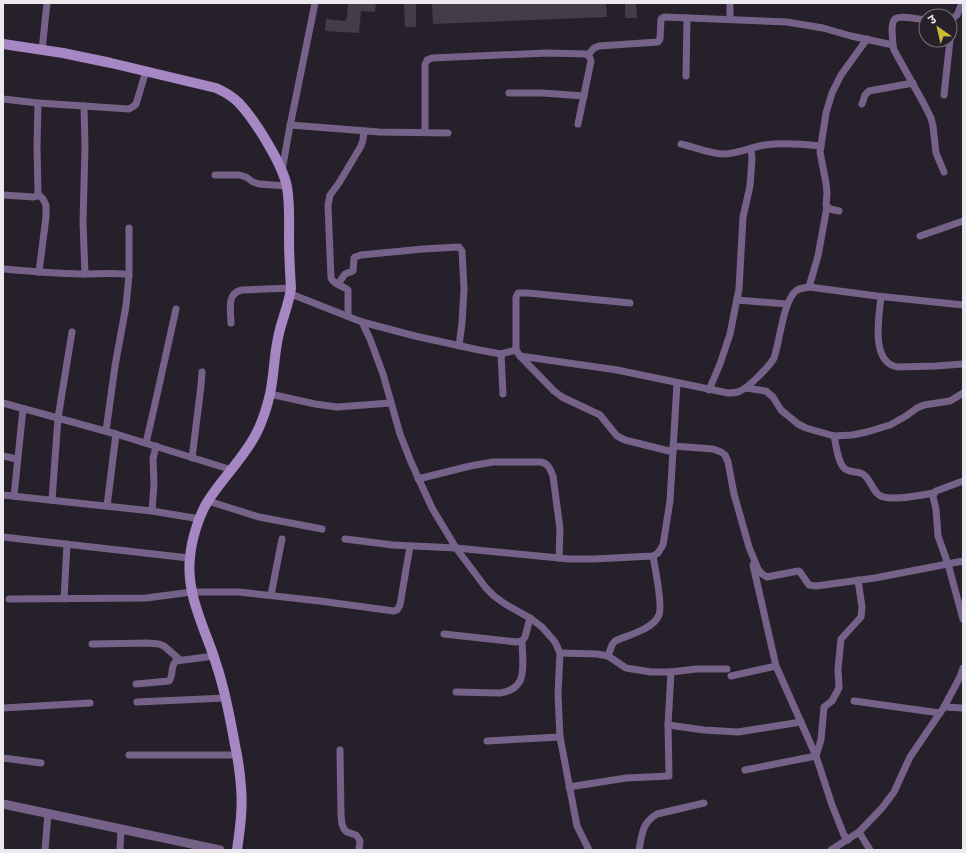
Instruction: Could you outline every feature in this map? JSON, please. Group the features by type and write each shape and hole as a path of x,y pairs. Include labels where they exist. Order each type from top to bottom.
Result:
{"main road":[{"path":"3,44 111,63 216,88 227,93 239,103 252,118 282,171 287,186 289,203 291,291 281,324 270,394 262,420 256,433 243,455 208,501 196,530 190,558 190,584 199,616 214,656 226,698 237,755 242,788 241,816 237,850"}],"street":[{"path":"42,50 47,3"},
{"path":"282,171 315,3"},
{"path":"730,3 730,20"},
{"path":"958,13 962,3"},
{"path":"588,55 596,47 604,45 658,42 660,39 662,18 664,17 793,23 823,28 893,45"},
{"path":"918,19 905,17 896,18 892,27 893,45 894,50 931,118 936,153 944,172"},
{"path":"686,76 687,18"},
{"path":"809,287 818,256 827,207 826,183 820,152 826,113 832,93 841,75 867,39"},
{"path":"944,95 949,48"},
{"path":"425,132 425,66 428,59 547,53 588,55"},
{"path":"578,124 590,61 588,55"},
{"path":"3,99 127,109 132,108 136,104 146,71"},
{"path":"862,104 865,95 869,91 913,83"},
{"path":"509,93 543,93 584,96"},
{"path":"38,103 38,194 46,205 46,217 39,272"},
{"path":"84,106 85,147 83,223 85,274"},
{"path":"290,125 364,131 448,133"},
{"path":"348,316 348,291 332,282 330,278 328,200 361,146 364,131"},
{"path":"681,144 723,154 743,152 768,145 779,144 821,146"},
{"path":"709,390 730,334 739,289 743,216 750,186 752,159 751,149"},
{"path":"215,176 239,174 253,182 260,184 287,186"},
{"path":"3,195 34,197 38,194"},
{"path":"827,207 839,211"},
{"path":"920,236 963,221"},
{"path":"106,431 115,366 126,306 129,275 129,228"},
{"path":"338,284 345,274 353,271 354,258 361,255 459,247 462,251 464,289 459,346"},
{"path":"3,269 39,272 129,275"},
{"path":"231,324 231,302 233,295 238,291 274,289 291,291 362,322 415,336 501,354 518,353 617,370 728,393 739,392 746,388 771,364 774,358 787,304 796,290 809,287 881,297 963,305"},
{"path":"630,304 518,293 516,297 518,353 554,391 562,397 600,415 617,436 625,440 673,449 713,449 725,455 749,547 776,666 816,756 832,805 844,835 848,840"},
{"path":"881,297 878,329 880,348 883,357 889,364 898,367 963,364"},
{"path":"737,300 787,304"},
{"path":"146,443 158,395 176,309"},
{"path":"362,322 383,374 400,434 418,479 432,508 456,548 486,588 494,596 530,618 549,634 560,653 558,694 560,737 577,826 589,850"},
{"path":"52,500 58,418 72,332"},
{"path":"501,354 503,394"},
{"path":"192,458 202,372"},
{"path":"345,539 392,545 456,548 559,558 594,559 653,556 658,553 663,545 670,501 677,383"},
{"path":"746,388 766,391 773,397 781,410 798,424 806,428 834,436 852,436 890,425 917,408 924,405 950,401 963,393"},
{"path":"270,394 315,404 337,407 391,403"},
{"path":"3,403 106,431 232,470"},
{"path":"14,496 23,409"},
{"path":"107,506 116,434"},
{"path":"834,436 840,463 843,467 847,470 866,476 878,495 885,498 934,493 939,489 963,481"},
{"path":"152,511 154,484 153,459 156,446"},
{"path":"3,456 17,459"},
{"path":"418,479 493,462 546,463 553,476 560,529 559,558"},
{"path":"934,493 933,497 936,509 938,536 948,564 963,619"},
{"path":"3,495 152,511 200,518"},
{"path":"208,501 259,517 322,528"},
{"path":"3,537 190,558"},
{"path":"271,595 282,539"},
{"path":"64,599 66,544"},
{"path":"9,599 146,598 192,592 239,592 320,601 391,612 397,610 400,605 410,546"},
{"path":"749,547 758,569 767,577 798,571 809,585 816,586 963,561"},
{"path":"608,656 612,644 615,641 643,630 652,624 659,615 660,610 653,556"},
{"path":"816,756 821,740 824,707 832,701 839,688 838,669 841,638 861,616 862,607 858,580"},
{"path":"456,692 500,693 517,686 520,682 522,673 522,641 525,637 530,618"},
{"path":"444,634 516,642 522,641"},
{"path":"92,644 159,644 164,646 180,660"},
{"path":"560,653 597,654 608,656 626,668 651,672 726,669"},
{"path":"136,684 170,681 174,662 214,656"},
{"path":"731,676 776,666"},
{"path":"831,850 859,832 882,808 894,792 910,757 944,707 960,677 963,668"},
{"path":"569,787 626,778 669,776 668,725 671,672"},
{"path":"137,702 226,698"},
{"path":"854,701 940,713"},
{"path":"3,708 90,703"},
{"path":"944,707 963,708"},
{"path":"668,725 704,730 738,732 801,722"},
{"path":"488,741 560,737"},
{"path":"340,750 342,824 346,831 358,836 360,841 359,850"},
{"path":"129,755 237,755"},
{"path":"745,770 816,756"},
{"path":"3,758 41,763"},
{"path":"639,850 645,824 651,818 658,814 704,803"},
{"path":"3,804 220,850"},
{"path":"45,850 48,813"},
{"path":"120,850 121,830"},
{"path":"859,832 870,850"}],"building":[{"path":"348,3 376,3 375,12 361,11 359,33 325,31 326,19 346,21"},
{"path":"404,3 416,3 416,27 405,27"},
{"path":"432,3 606,3 607,17 433,24"},
{"path":"625,3 636,3 637,18 625,18"}]}
